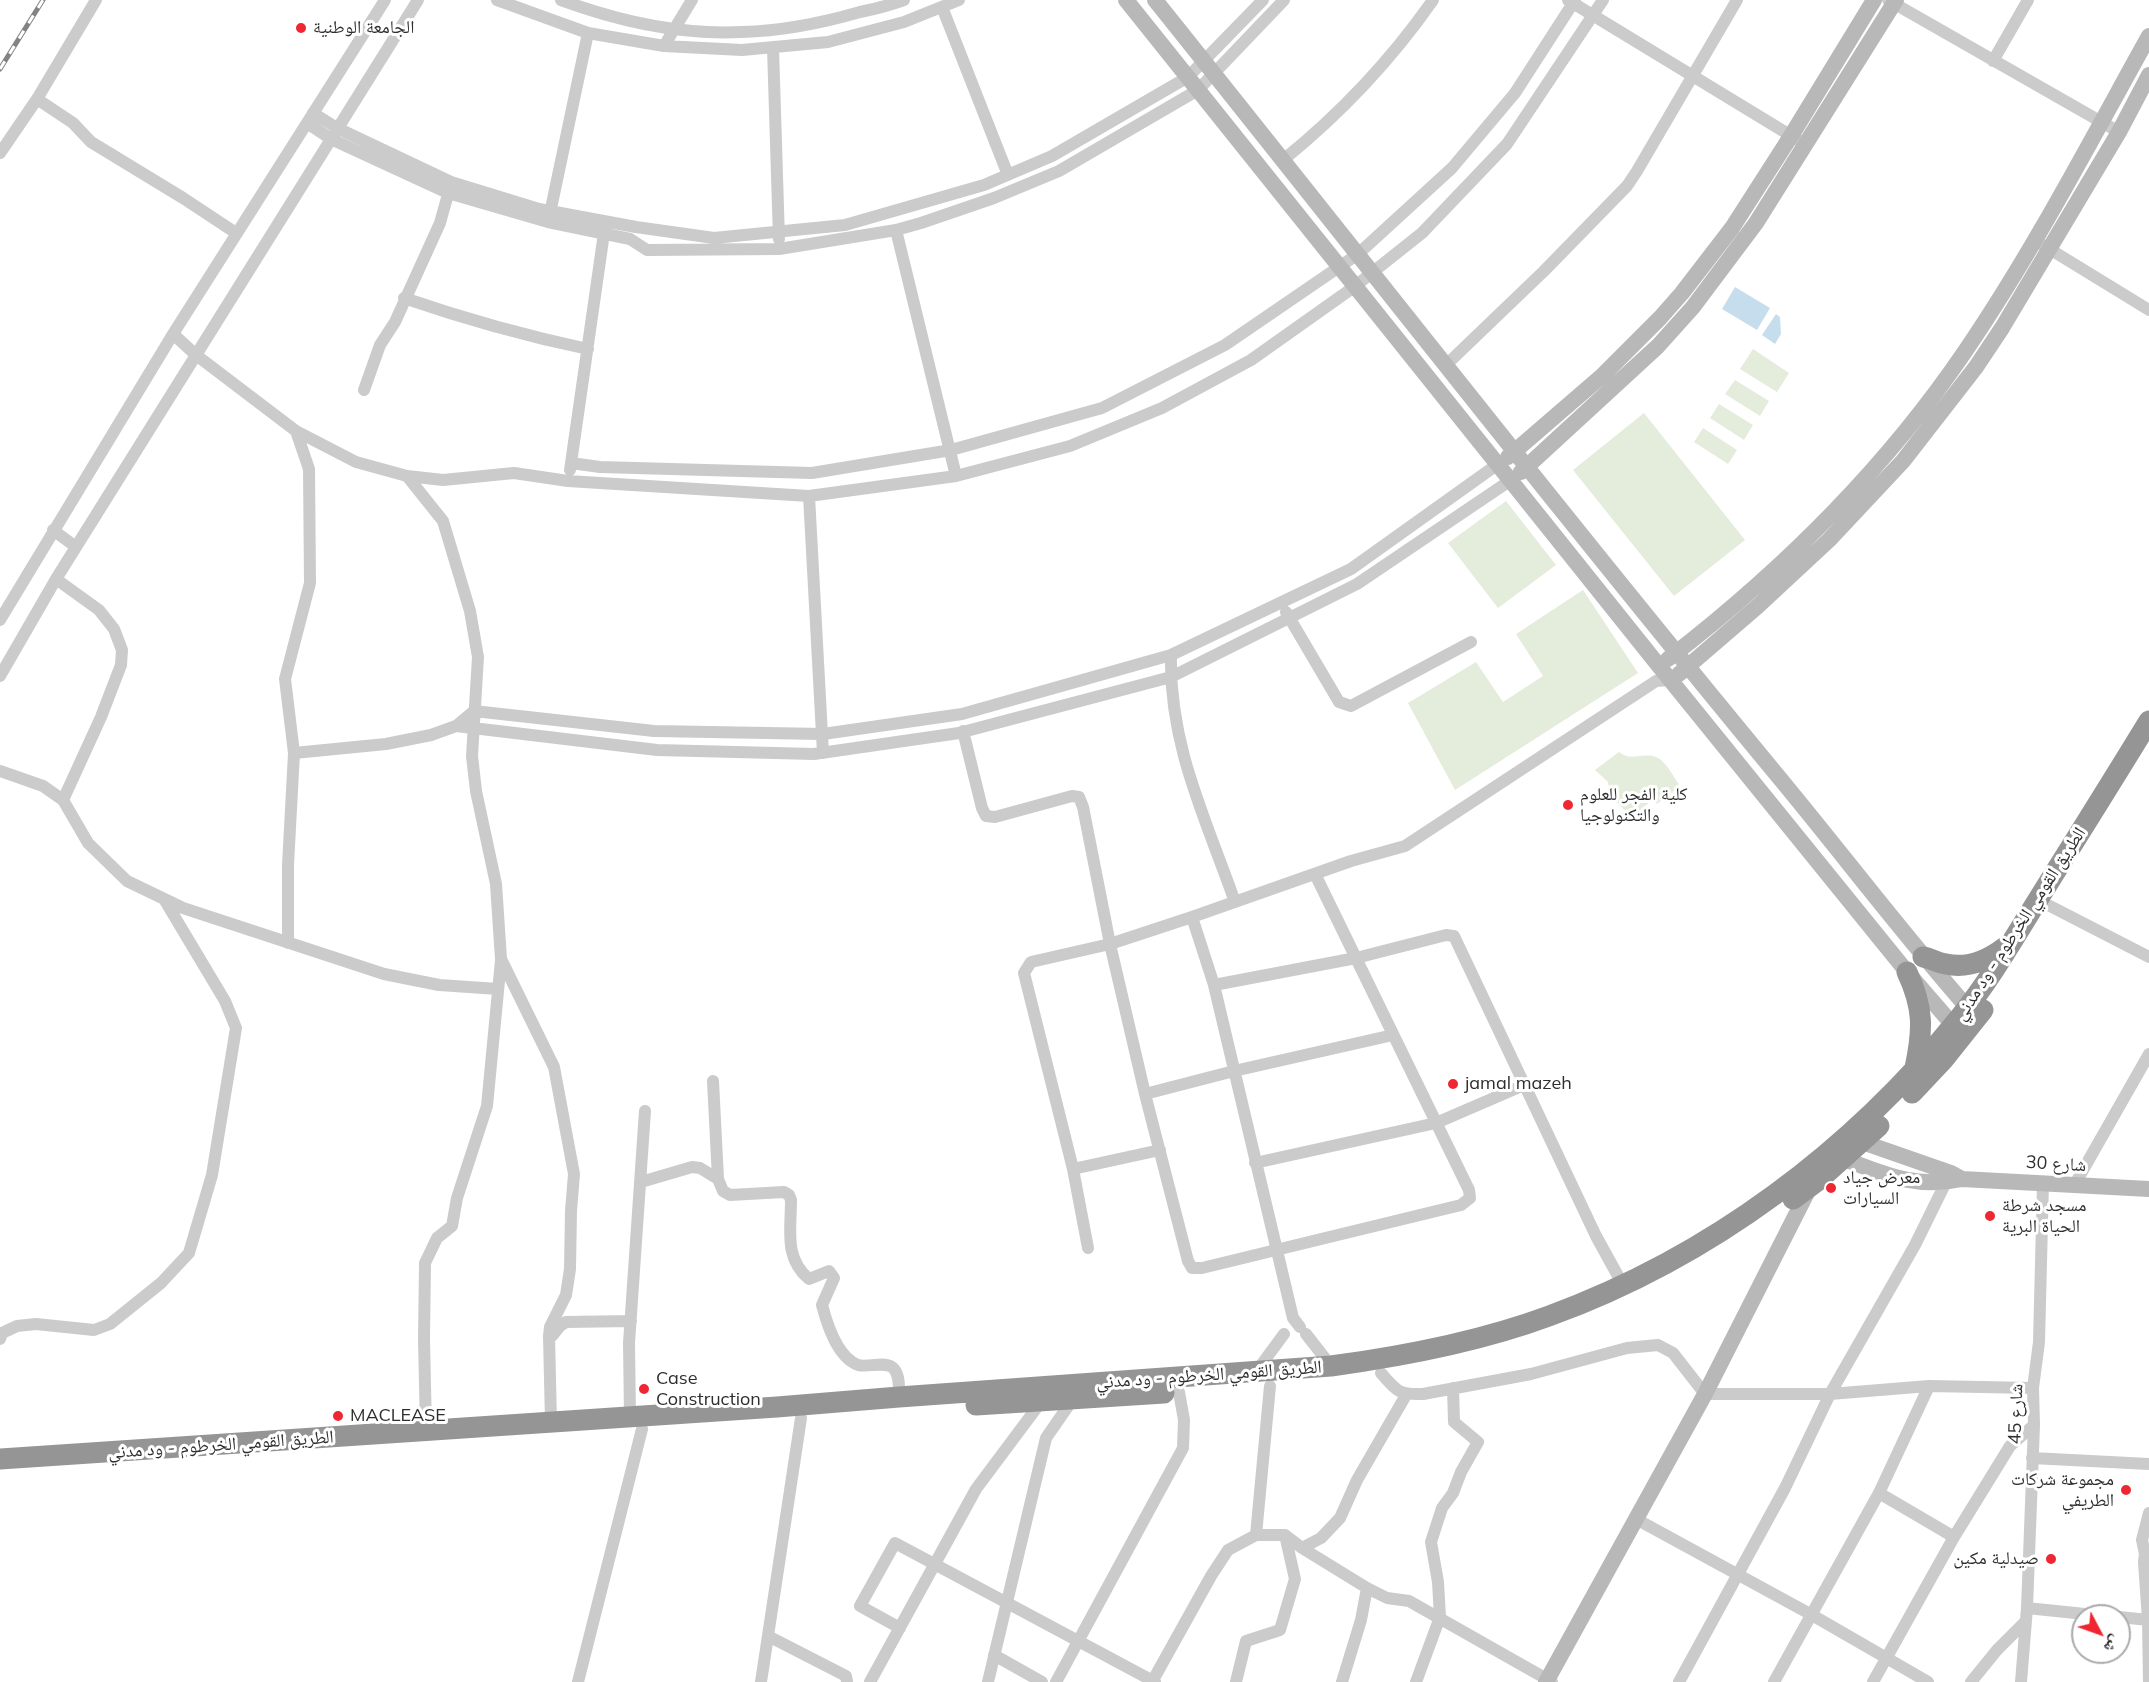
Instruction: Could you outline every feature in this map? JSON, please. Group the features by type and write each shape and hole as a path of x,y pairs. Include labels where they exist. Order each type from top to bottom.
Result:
{"highway":[{"name":"الطريق القومي الخرطوم - ود مدني","path":"0,1459 551,1422 636,1423 801,1418 1179,1392 1382,1359 1480,1338 1549,1316 1623,1285 1718,1233 1798,1177 1876,1110 1967,1007 2012,941 2149,721"},
{"name":"الطريق القومي الخرطوم - ود مدني","path":"0,1472 636,1423 777,1407 899,1397 1381,1373 1486,1350 1553,1329 1628,1298 1726,1245 1810,1186 1862,1142 1920,1084 1973,1024 2149,747"},
{"path":"1923,957 1944,964 1967,965 1991,957 2012,941"},
{"path":"1908,972 1917,995 1922,1020 1915,1068"}],"street":[{"path":"0,153 37,99 96,0"},
{"path":"0,620 173,334 385,0"},
{"path":"0,676 56,579 418,0"},
{"path":"497,0 588,33 664,46 742,50 828,42 904,22 959,0"},
{"path":"561,0 593,12 630,21 708,32 743,32 829,21 904,0"},
{"path":"664,46 692,0"},
{"path":"1126,0 1608,602 1662,676 1953,1025"},
{"path":"1155,0 1687,667 1923,957 1967,1007"},
{"path":"604,227 647,250 779,249 921,224 994,198 1059,171 1193,83 1204,61 1263,0"},
{"path":"310,118 334,134 450,188 550,216 604,227 714,238 779,233 845,225 974,188 1053,156 1214,74 1284,0"},
{"path":"1283,160 1322,129 1345,105 1433,0"},
{"path":"173,334 196,355 296,431 356,462 407,476 442,480 514,473 568,481 809,496 957,476 1070,446 1162,408 1251,360 1373,273 1422,233 1507,144 1603,0"},
{"path":"1445,366 1544,271 1627,186 1737,0"},
{"path":"456,726 657,750 823,753 963,731 1171,677 1358,584 1527,467 1674,330 1740,247 1874,0"},
{"path":"1993,61 2028,0"},
{"path":"571,463 600,467 812,473 951,450 1102,408 1225,345 1358,254 1452,168 1515,93 1572,1 1798,140"},
{"path":"294,753 386,744 431,735 456,726 474,711 662,731 823,734 962,714 1171,655 1282,603 1350,569 1498,465 1516,452 1602,375 1671,306 1798,140 1893,1 2119,132"},
{"path":"942,7 1008,175"},
{"path":"550,216 588,33"},
{"path":"2042,244 2101,123 2149,36"},
{"path":"773,48 779,249"},
{"path":"1088,1248 1073,1170 1024,973 1031,962 1110,944 1315,874 1405,846 1662,676 1687,667 1724,625 1847,499 1916,417 2042,244 2119,132 2149,75"},
{"path":"37,99 74,123 91,142 173,191 236,233"},
{"path":"364,390 380,345 395,322 440,223 450,188"},
{"path":"568,481 604,227"},
{"path":"896,230 957,476"},
{"path":"2042,244 2149,310"},
{"path":"404,298 522,335 588,349"},
{"path":"288,943 288,865 294,753 285,679 310,584 309,469 296,431"},
{"path":"407,476 443,521 470,611 478,657 472,756 476,791 496,884 501,959 487,1106 457,1198 452,1226 436,1238 425,1263 426,1431"},
{"path":"809,496 823,753"},
{"path":"53,530 76,547"},
{"path":"56,579 99,610 114,629 122,650 121,665 109,696 63,800"},
{"path":"1608,602 1625,589"},
{"path":"1282,603 1339,702 1345,705 1351,706 1471,642"},
{"path":"1662,676 1676,652 1724,625"},
{"path":"1171,655 1176,725 1188,774 1234,902"},
{"path":"657,750 662,731"},
{"path":"963,731 986,816 994,818 1072,796 1078,797 1083,807 1110,944 1145,1094 1188,1261 1192,1268 1202,1268 1277,1251 1461,1204 1470,1198 1469,1190 1315,874"},
{"path":"0,771 43,786 63,800 88,843 128,881 183,908 384,974 439,985 498,989"},
{"path":"0,1339 2,1333 17,1326 36,1324 94,1330 110,1324 161,1283 189,1253 212,1175 236,1028 225,1001 164,899"},
{"path":"2050,906 2149,957"},
{"path":"1192,917 1214,986 1294,1328 1331,1366"},
{"path":"1214,986 1356,958 1452,935 1596,1236 1623,1285"},
{"path":"501,959 554,1067 574,1174 570,1211 570,1269 566,1295 550,1327 551,1422"},
{"path":"1145,1094 1393,1035"},
{"path":"2075,1184 2149,1054"},
{"path":"714,1081 718,1179 723,1191 730,1195 784,1192 789,1195 793,1262 809,1279 829,1271 834,1278 822,1305 830,1332 852,1362 860,1366 887,1364 895,1369 898,1376 899,1397"},
{"path":"1255,1163 1436,1123 1524,1085"},
{"path":"578,1682 636,1423 629,1343 645,1111"},
{"name":"شارع 30","path":"1862,1142 1951,1173 1954,1181"},
{"path":"1073,1170 1160,1149"},
{"name":"شارع 30","path":"1844,1159 1912,1182 2043,1183 2149,1189"},
{"path":"641,1182 692,1167 700,1168 718,1179"},
{"path":"1679,1682 1785,1488 1830,1394 1954,1181"},
{"name":"شارع 45","path":"2021,1682 2027,1608 2034,1425 2033,1388 2039,1342 2043,1183"},
{"path":"900,1628 860,1606 895,1543 1153,1681 1211,1576 1228,1550 1256,1534 1285,1535 1302,1548 1386,1598 1409,1601 1548,1681 1706,1394 1810,1186"},
{"path":"549,1341 560,1326 566,1322 631,1321"},
{"path":"1256,1534 1263,1379 1294,1328"},
{"path":"1381,1373 1394,1389 1406,1395 1553,1369 1627,1348 1658,1345 1673,1353 1706,1394"},
{"path":"1706,1394 1830,1394 1929,1386 2033,1388"},
{"path":"1774,1682 1879,1494 1929,1386"},
{"path":"1416,1682 1440,1617 1438,1582 1431,1542 1442,1508 1453,1493 1461,1472 1478,1442 1454,1422 1453,1388"},
{"path":"1056,1682 1183,1448 1184,1420 1179,1392"},
{"path":"1302,1548 1321,1538 1340,1518 1357,1480 1406,1395"},
{"path":"988,1682 1046,1438 1072,1399"},
{"path":"870,1682 976,1489 1041,1401"},
{"path":"761,1682 801,1418"},
{"path":"1873,1682 1954,1537 2010,1446 2034,1425"},
{"path":"2032,1458 2149,1464"},
{"path":"1879,1494 1954,1537"},
{"path":"2149,1513 2142,1540 2149,1620 2149,1682"},
{"path":"1636,1519 1812,1615 1928,1682"},
{"path":"1236,1682 1246,1641 1280,1630 1295,1580 1285,1535"},
{"path":"1342,1682 1368,1588"},
{"path":"2027,1608 2071,1613"},
{"path":"2131,1618 2149,1620"},
{"path":"1971,1682 1997,1650 2026,1621"},
{"path":"768,1636 846,1676 847,1682"},
{"path":"994,1655 1042,1682"}],"green space":[{"path":"1753,349 1789,373 1777,392 1740,369"},
{"path":"1735,380 1769,401 1760,416 1725,394"},
{"path":"1719,404 1753,425 1744,440 1710,418"},
{"path":"1644,413 1745,540 1674,596 1573,470"},
{"path":"1703,428 1737,450 1728,464 1694,442"},
{"path":"1506,501 1556,565 1498,608 1448,543"},
{"path":"1583,590 1638,673 1455,790 1408,703 1476,662 1503,702 1543,676 1516,634"},
{"path":"1619,752 1633,757 1651,756 1660,759 1680,786 1657,804 1653,800 1633,815 1630,812 1627,813 1610,795 1608,782 1595,770"}],"water":[{"path":"1735,287 1770,308 1757,330 1722,309"},
{"path":"1776,314 1780,317 1781,334 1775,344 1762,335"}],"railway":[{"path":"0,69 43,0"}],"place":[{"name":"الجامعة الوطنية","path":"301,28"},
{"name":"كلية الفجر للعلوم والتكنولوجيا","path":"1568,805"},
{"name":"jamal mazeh","path":"1453,1084"},
{"name":"معرض جياد السيارات","path":"1831,1188"},
{"name":"مسجد شرطة الحياة البرية","path":"1990,1216"},
{"name":"Case Construction","path":"644,1389"},
{"name":"MACLEASE","path":"338,1416"},
{"name":"مجموعة شركات الطريفي","path":"2126,1490"},
{"name":"صيدلية مكين","path":"2051,1559"}]}
